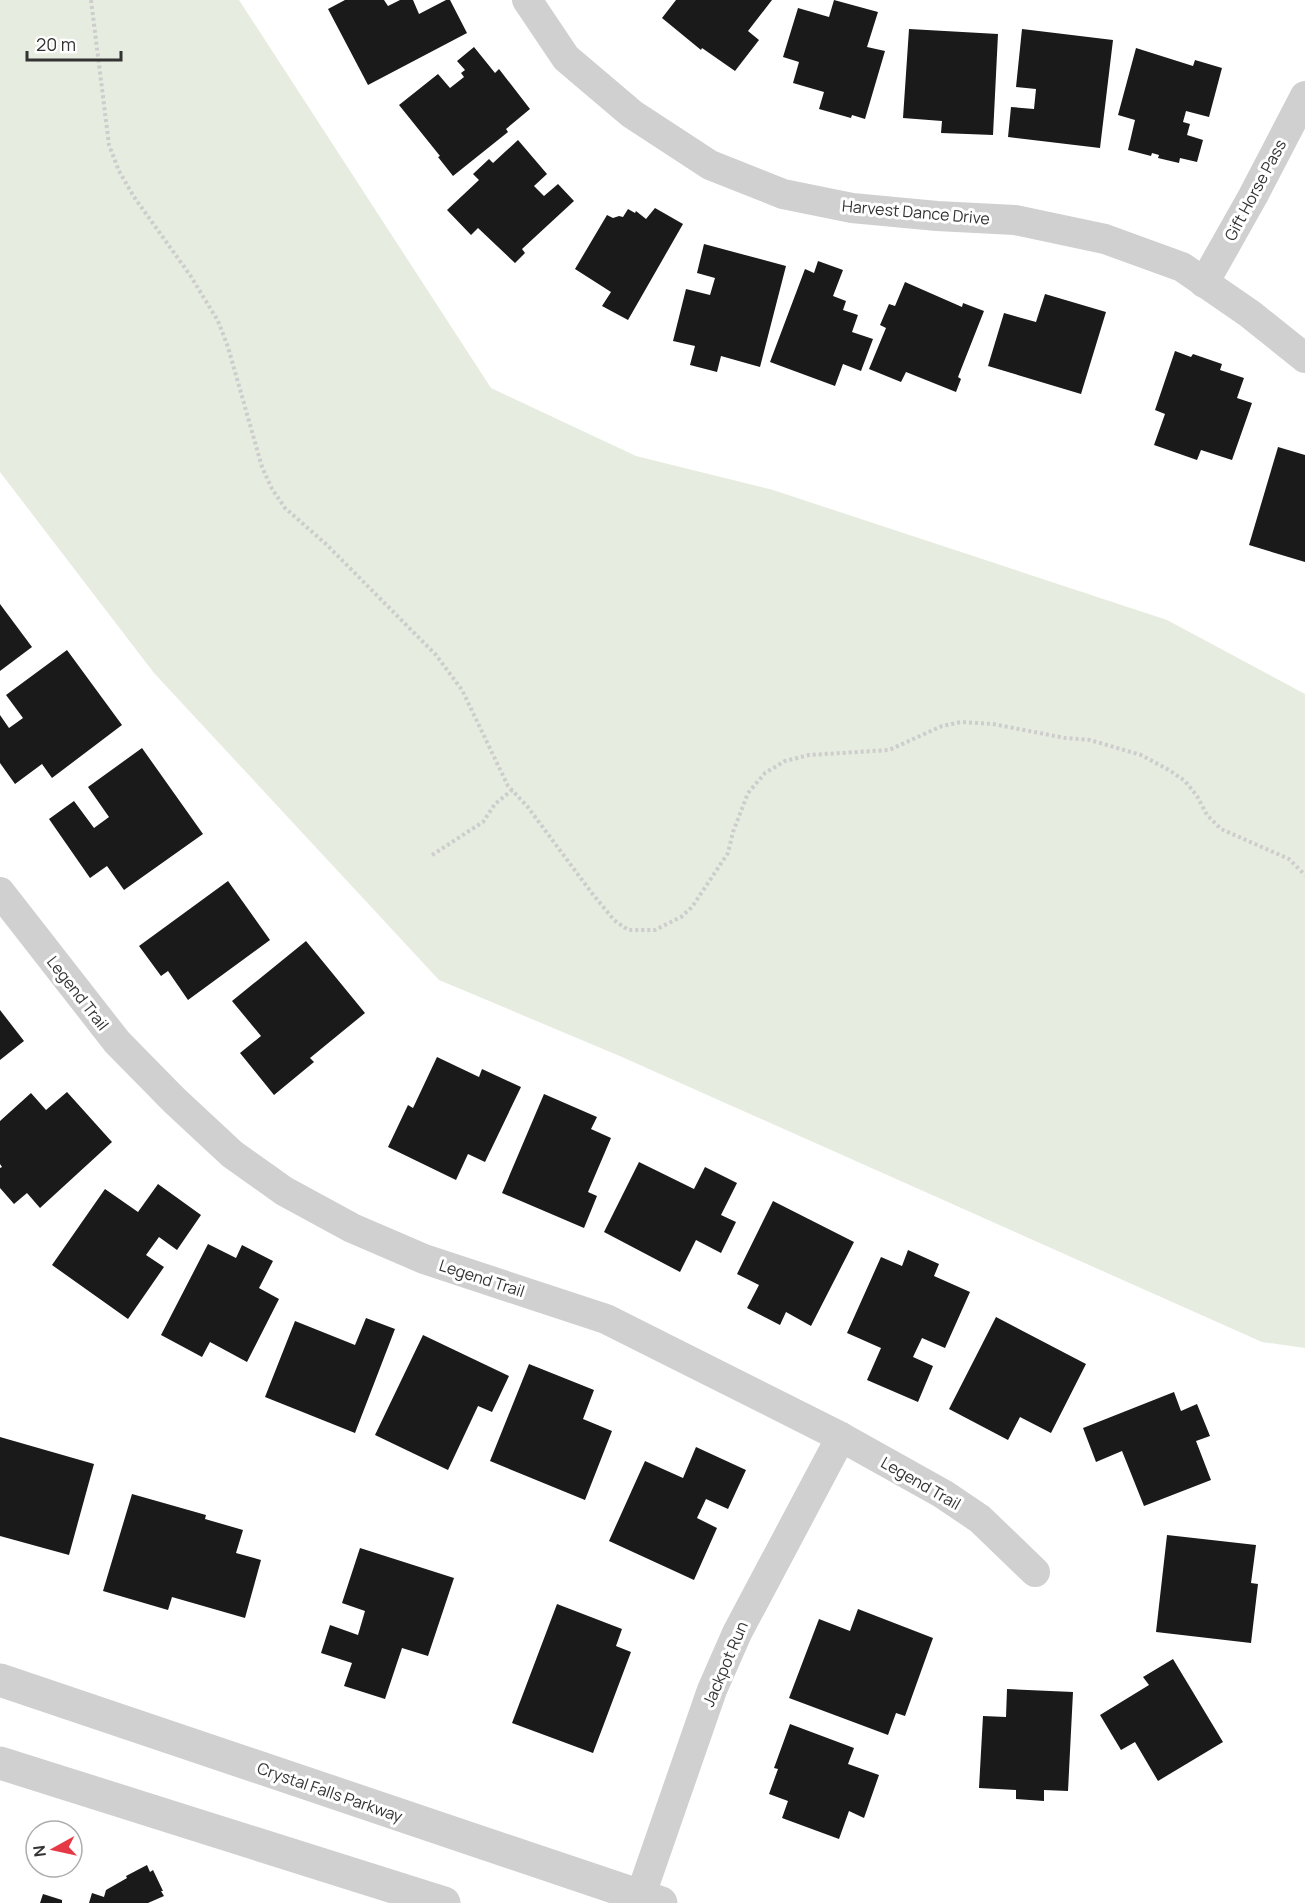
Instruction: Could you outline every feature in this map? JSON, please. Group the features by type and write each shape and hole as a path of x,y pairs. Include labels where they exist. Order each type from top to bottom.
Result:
{"street":[{"name":"Harvest Dance Drive","path":"527,0 566,57 632,114 710,165 783,194 852,208 936,216 1015,220 1105,239 1182,267 1250,314 1305,358"},
{"name":"Gift Horse Pass","path":"1204,283 1305,96"},
{"name":"Legend Trail","path":"0,892 117,1042 232,1154 284,1191 352,1228 423,1259 606,1319 841,1437 943,1494 980,1519 1035,1572"},
{"name":"Jackpot Run","path":"646,1901 659,1846 716,1680 737,1633 841,1437"},
{"name":"Crystal Falls Parkway","path":"0,1680 646,1901"},
{"path":"0,1763 444,1903"}],"path":[{"path":"91,0 109,145 119,171 134,197 190,275 218,321 228,347 262,467 272,489 285,508 327,545 436,655 462,690 512,790 528,806 614,920 628,930 655,930 681,917 692,907 728,853 733,832 748,794 765,773 785,761 809,755 889,750 942,726 961,722 993,724 1065,738 1090,740 1141,755 1185,781 1197,796 1207,815 1221,829 1289,859 1305,874"},
{"path":"432,855 483,822 495,804 512,790"}],"shaded area":[{"path":"0,0 239,0 491,388 636,456 773,490 1167,620 1305,694 1305,1348 1262,1342 622,1057 439,980 154,673 0,472"}],"building":[{"path":"345,0 384,0 388,6 400,0 413,0 419,14 450,0 467,33 368,85 328,9"},
{"path":"676,0 772,0 748,31 759,40 735,71 702,48 701,50 662,18"},
{"path":"834,0 878,12 867,47 885,51 865,119 852,115 851,118 819,109 824,92 793,83 799,62 783,57 798,8 829,17"},
{"path":"909,29 998,34 993,135 941,133 942,121 903,118"},
{"path":"1022,29 1113,40 1100,148 1008,137 1011,107 1034,109 1036,89 1016,87"},
{"path":"474,47 495,73 499,69 530,109 506,129 508,132 453,176 399,105 438,74 450,88 464,77 461,73 465,70 457,61"},
{"path":"1136,48 1193,66 1195,60 1222,68 1209,117 1186,111 1183,122 1190,124 1187,135 1203,140 1197,162 1180,158 1179,163 1158,158 1159,155 1152,153 1151,156 1128,150 1135,120 1118,115"},
{"path":"518,140 547,174 534,186 544,196 558,184 574,201 522,249 525,253 515,263 478,228 471,235 447,210 479,180 473,174 489,159 493,163"},
{"path":"655,208 683,224 628,320 602,306 611,292 575,269 607,215 613,218 623,217 628,209 635,213 636,211 646,219"},
{"path":"704,244 786,266 760,367 721,356 717,372 690,365 695,346 673,341 686,289 710,295 715,278 697,273"},
{"path":"818,261 843,270 833,296 846,301 843,310 858,315 852,332 873,339 861,371 843,364 835,386 770,362 805,269 814,273"},
{"path":"905,282 962,307 963,303 984,311 958,377 961,379 956,392 906,372 901,382 869,369 886,328 880,325 889,304 895,306"},
{"path":"1045,294 1106,312 1081,394 988,366 1004,313 1036,322"},
{"path":"1175,351 1191,357 1193,354 1222,364 1220,370 1244,378 1237,398 1252,403 1232,460 1201,450 1197,460 1154,445 1165,414 1155,410"},
{"path":"1278,447 1305,455 1305,562 1249,545"},
{"path":"0,604 32,647 0,671"},
{"path":"67,650 122,725 52,778 42,764 15,784 0,763 0,715 9,728 23,718 6,695"},
{"path":"142,748 203,834 124,890 107,866 90,878 49,819 74,801 94,828 109,817 88,787"},
{"path":"228,881 270,940 188,1000 168,971 161,976 139,946"},
{"path":"306,941 365,1013 310,1058 314,1062 274,1095 240,1053 261,1036 232,1001"},
{"path":"0,1010 24,1041 0,1060"},
{"path":"437,1057 479,1077 482,1069 521,1087 485,1162 468,1154 456,1180 388,1147 408,1105 413,1108"},
{"path":"67,1092 112,1142 40,1208 27,1193 14,1204 0,1188 0,1168 2,1167 0,1164 0,1121 31,1093 46,1110"},
{"path":"544,1094 597,1117 591,1129 611,1138 588,1192 597,1196 584,1228 502,1193"},
{"path":"639,1162 694,1189 705,1167 737,1183 721,1215 736,1222 721,1253 696,1240 680,1272 604,1232"},
{"path":"158,1184 201,1215 177,1250 159,1237 146,1255 164,1267 128,1319 52,1265 105,1189 138,1212"},
{"path":"773,1201 854,1242 811,1326 786,1312 780,1325 747,1308 759,1285 737,1274"},
{"path":"208,1244 236,1258 242,1245 273,1261 259,1288 279,1299 247,1362 210,1342 202,1357 161,1335"},
{"path":"908,1250 939,1264 934,1276 970,1292 945,1348 922,1338 913,1357 933,1366 918,1402 867,1380 881,1348 847,1333 881,1257 902,1266"},
{"path":"996,1317 1086,1364 1051,1433 1020,1417 1008,1440 949,1409"},
{"path":"366,1318 395,1329 355,1433 265,1397 295,1321 355,1345"},
{"path":"423,1335 509,1376 492,1412 478,1406 448,1470 375,1435"},
{"path":"529,1364 594,1390 583,1419 612,1431 585,1500 490,1461"},
{"path":"1174,1392 1181,1411 1197,1404 1210,1436 1196,1441 1211,1480 1144,1506 1122,1451 1096,1462 1083,1428"},
{"path":"0,1437 94,1464 69,1555 0,1536"},
{"path":"696,1447 746,1470 728,1509 706,1499 697,1518 717,1528 694,1580 609,1541 645,1461 683,1478"},
{"path":"132,1494 206,1515 205,1519 243,1530 236,1553 261,1560 245,1618 172,1597 168,1610 103,1591"},
{"path":"1167,1535 1256,1545 1251,1583 1258,1584 1251,1643 1156,1632"},
{"path":"360,1548 454,1578 428,1656 402,1648 385,1699 344,1686 352,1663 321,1653 330,1625 358,1635 365,1611 342,1603"},
{"path":"557,1604 622,1629 616,1646 631,1652 593,1753 512,1723"},
{"path":"858,1609 933,1638 905,1716 896,1713 888,1735 789,1698 819,1619 850,1631"},
{"path":"1173,1659 1223,1742 1158,1781 1135,1742 1121,1750 1100,1715 1149,1685 1143,1677"},
{"path":"1007,1689 1073,1692 1068,1791 1044,1790 1044,1801 1016,1799 1016,1790 979,1788 983,1716 1006,1717"},
{"path":"790,1724 854,1748 848,1764 879,1775 864,1818 849,1811 839,1839 782,1818 788,1801 769,1794 778,1769 774,1768"},
{"path":"147,1865 150,1872 153,1870 164,1896 148,1903 89,1903 92,1893 104,1897 106,1890"},
{"path":"43,1894 62,1900 62,1903 40,1903"}]}
